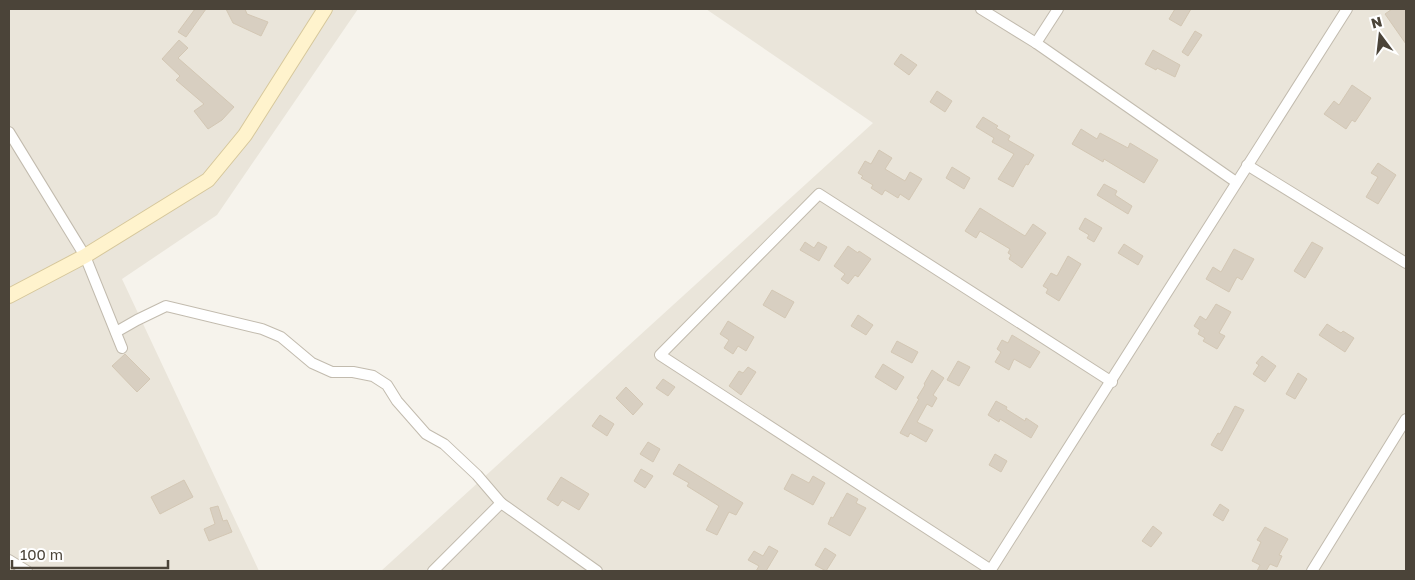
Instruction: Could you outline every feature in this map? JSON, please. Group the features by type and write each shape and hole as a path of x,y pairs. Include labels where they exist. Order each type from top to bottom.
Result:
{"street":[{"path":"9,296 84,256 208,180 245,135 325,9"},
{"path":"981,9 1036,43 1236,182"},
{"path":"1036,43 1058,9"},
{"path":"1112,382 820,194 660,355 991,571 1112,382 1236,182 1347,9"},
{"path":"9,132 84,256 122,348"},
{"path":"1248,165 1406,263"},
{"path":"116,332 166,306 226,320 274,334 281,337 312,364 332,372 353,372 373,376 387,385 397,401 426,434 444,444 477,475 501,503 597,571"},
{"path":"1312,571 1406,419"},
{"path":"433,571 501,503"},
{"path":"9,560 27,571"}],"shaded area":[{"path":"9,9 358,9 217,215 122,279 259,571 9,571"},
{"path":"706,9 1406,9 1406,571 381,571 873,123"}],"building":[{"path":"195,9 206,9 186,37 178,32"},
{"path":"226,9 245,9 247,14 268,22 261,36 233,23"},
{"path":"1175,9 1191,9 1181,26 1169,19"},
{"path":"1392,9 1406,9 1406,44 1385,14"},
{"path":"1195,31 1202,35 1188,56 1182,52"},
{"path":"179,40 188,48 178,58 234,107 222,120 208,129 194,111 204,104 176,80 180,76 162,59"},
{"path":"1153,50 1180,65 1175,77 1145,64"},
{"path":"901,54 917,65 909,75 894,64"},
{"path":"1352,85 1371,98 1355,122 1352,120 1346,129 1324,114 1334,101 1339,105"},
{"path":"937,91 952,101 945,112 930,102"},
{"path":"983,117 998,126 996,128 1010,136 1008,140 1034,155 1028,165 1026,164 1013,187 998,179 1014,154 992,142 994,138 976,127"},
{"path":"1081,129 1097,139 1100,133 1128,148 1130,143 1158,160 1144,183 1104,159 1103,162 1072,144"},
{"path":"879,150 892,158 885,169 905,181 910,172 922,179 909,200 900,194 898,198 885,190 882,195 871,188 873,185 861,178 863,176 858,173 865,161 871,164"},
{"path":"1378,163 1396,175 1378,204 1366,197 1378,177 1371,173"},
{"path":"952,167 970,178 964,189 946,178"},
{"path":"1104,184 1117,191 1115,195 1132,206 1128,214 1097,195"},
{"path":"980,208 1025,236 1033,224 1046,233 1022,268 1009,259 1011,255 1008,253 1010,249 980,231 976,238 965,231"},
{"path":"1085,218 1102,228 1094,242 1087,238 1089,235 1079,229"},
{"path":"805,242 814,248 818,242 827,247 819,261 800,250"},
{"path":"1312,242 1323,248 1305,278 1294,271"},
{"path":"1124,244 1143,256 1138,265 1118,253"},
{"path":"848,246 871,259 858,277 855,275 848,284 841,279 845,274 834,266"},
{"path":"1234,249 1254,259 1242,280 1237,277 1229,292 1206,279 1213,267 1221,272"},
{"path":"1068,256 1081,264 1059,301 1046,293 1048,289 1043,286 1051,273 1057,276"},
{"path":"772,290 794,302 785,318 763,305"},
{"path":"1216,304 1231,312 1219,333 1225,336 1217,349 1203,341 1205,338 1198,334 1200,330 1194,326 1200,316 1206,320"},
{"path":"858,315 873,325 866,335 851,326"},
{"path":"728,321 754,337 746,351 738,346 733,354 724,348 729,340 720,334"},
{"path":"1327,324 1341,333 1343,331 1354,338 1345,352 1319,335"},
{"path":"1012,335 1040,352 1030,368 1014,359 1009,370 995,362 1001,352 997,349 1002,340 1008,343"},
{"path":"897,341 918,352 912,363 891,352"},
{"path":"125,354 150,379 137,392 112,366"},
{"path":"1262,356 1276,366 1265,382 1253,374 1259,365 1256,363"},
{"path":"958,361 970,367 959,386 947,380"},
{"path":"883,364 904,377 896,390 875,377"},
{"path":"748,367 756,372 741,395 729,386 739,371 743,373"},
{"path":"932,370 944,378 933,395 937,398 932,407 927,404 917,422 933,430 926,442 910,433 908,437 900,433 919,399 917,398"},
{"path":"1298,373 1307,379 1295,399 1286,394"},
{"path":"663,379 675,387 668,396 656,388"},
{"path":"626,387 643,404 633,415 616,398"},
{"path":"996,401 1025,421 1026,418 1038,426 1031,438 1000,419 999,422 988,415"},
{"path":"1235,406 1244,410 1222,451 1211,445 1218,433 1220,434"},
{"path":"600,415 614,424 607,436 592,426"},
{"path":"648,442 660,449 653,462 640,454"},
{"path":"995,454 1007,461 1001,472 989,465"},
{"path":"679,464 743,503 736,515 729,512 717,535 706,530 719,506 687,486 689,483 673,474"},
{"path":"641,469 653,476 645,488 634,481"},
{"path":"792,474 809,483 813,476 825,483 813,505 784,489"},
{"path":"561,477 589,494 579,510 562,500 558,506 547,499"},
{"path":"184,480 193,497 160,514 151,497"},
{"path":"847,493 858,499 856,503 866,508 850,536 828,524"},
{"path":"1220,504 1229,510 1223,521 1213,515"},
{"path":"218,506 223,521 227,520 232,532 209,541 204,529 215,524 210,508"},
{"path":"1153,526 1162,533 1151,547 1142,541"},
{"path":"1265,527 1288,539 1279,555 1282,556 1277,567 1270,564 1266,571 1257,571 1260,565 1252,561 1261,542 1257,540"},
{"path":"769,546 778,551 766,571 756,571 759,566 748,560 754,551 763,556"},
{"path":"825,548 836,555 826,571 815,565"}]}
